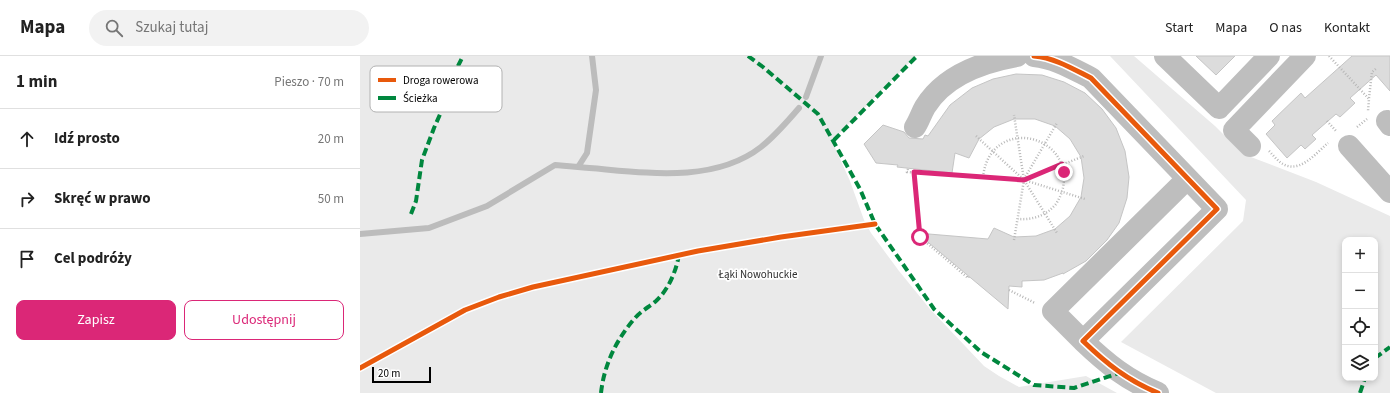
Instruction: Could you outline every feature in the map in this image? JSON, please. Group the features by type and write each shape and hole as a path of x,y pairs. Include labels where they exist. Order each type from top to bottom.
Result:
{"street":[{"path":"916,127 925,107 938,92 952,80 975,67 1000,59 1017,56"},
{"path":"1034,56 1046,57 1091,78 1217,209 1083,341"},
{"path":"1165,56 1219,108 1269,56"},
{"path":"1250,146 1234,130 1305,56"},
{"path":"1341,143 1390,192"},
{"path":"1158,393 1119,373 1102,360 1053,311 1188,179"}],"path":[{"path":"1329,56 1369,99"},
{"path":"1377,68 1372,72 1368,113 1376,123 1388,123"},
{"path":"1014,115 1024,180 1014,240"},
{"path":"1024,180 1057,123"},
{"path":"976,136 1024,180 1057,233"},
{"path":"983,177 985,166 993,152 1001,144 1014,139 1027,138 1040,141 1052,149 1060,159 1064,172 1064,185 1060,198 1051,209 1040,216 1027,220 1018,219"},
{"path":"1250,146 1257,139 1281,163 1295,167 1341,143"},
{"path":"1024,180 1084,156"},
{"path":"908,169 907,172 1024,180 1085,199"},
{"path":"914,172 920,237 968,278 969,276"},
{"path":"1008,290 1053,311"}],"green space":[{"name":"Łąki Nowohuckie","path":"360,56 916,56 832,141 850,181 864,220 871,233 930,309 984,366 999,376 1019,387 1086,376 1117,393 360,393"},
{"path":"1110,56 1134,56 1215,126 1243,154 1316,182 1390,216 1390,393 1216,393 1121,342 1243,221 1246,200"}],"building":[{"path":"1196,56 1235,56 1216,75"},
{"path":"1352,56 1390,56 1390,91 1376,75 1350,98 1355,103 1340,117 1336,114 1312,135 1316,139 1305,149 1301,145 1287,158 1266,134 1275,125 1272,121 1301,93 1305,98"},
{"path":"1016,74 1042,75 1064,82 1085,93 1102,109 1116,128 1125,151 1129,177 1127,198 1119,223 1107,240 1086,261 1063,274 1044,280 1022,281 1022,287 1009,286 1008,309 917,233 988,239 994,228 1014,237 1036,236 1055,229 1070,216 1081,197 1084,178 1081,157 1070,139 1055,126 1035,119 1014,119 994,127 979,139 969,158 955,153 952,173 897,167 898,165 876,163 864,144 883,125 904,132 909,138 923,139 925,135 928,136 950,105 972,88 993,79"}],"waterway":[{"path":"360,234 429,228 487,206 555,165 578,167 587,153 596,90 592,56"},
{"path":"806,97 821,56"},
{"path":"578,167 648,173 696,172 719,167 741,159 761,147 776,134 799,108"}],"marked path":[{"path":"458,66 463,56"},
{"path":"748,56 818,114 860,189 875,224 934,309 981,352 1034,385 1074,388 1119,373"},
{"path":"834,140 917,56"},
{"path":"411,214 416,201 422,160 441,112"},
{"path":"601,393 608,363 622,335 635,318 656,301 665,291 674,273 679,255"},
{"path":"1378,356 1390,347"},
{"path":"1360,393 1364,381"}],"cycle path":[{"path":"1034,56 1057,61 1091,78 1217,209 1083,341 1118,371 1137,383 1158,393"},
{"path":"360,368 465,310 499,297 533,287 698,251 781,237 875,224"}],"route":[{"path":"920,237 914,172 1024,180 1062,164 1064,172"}]}
